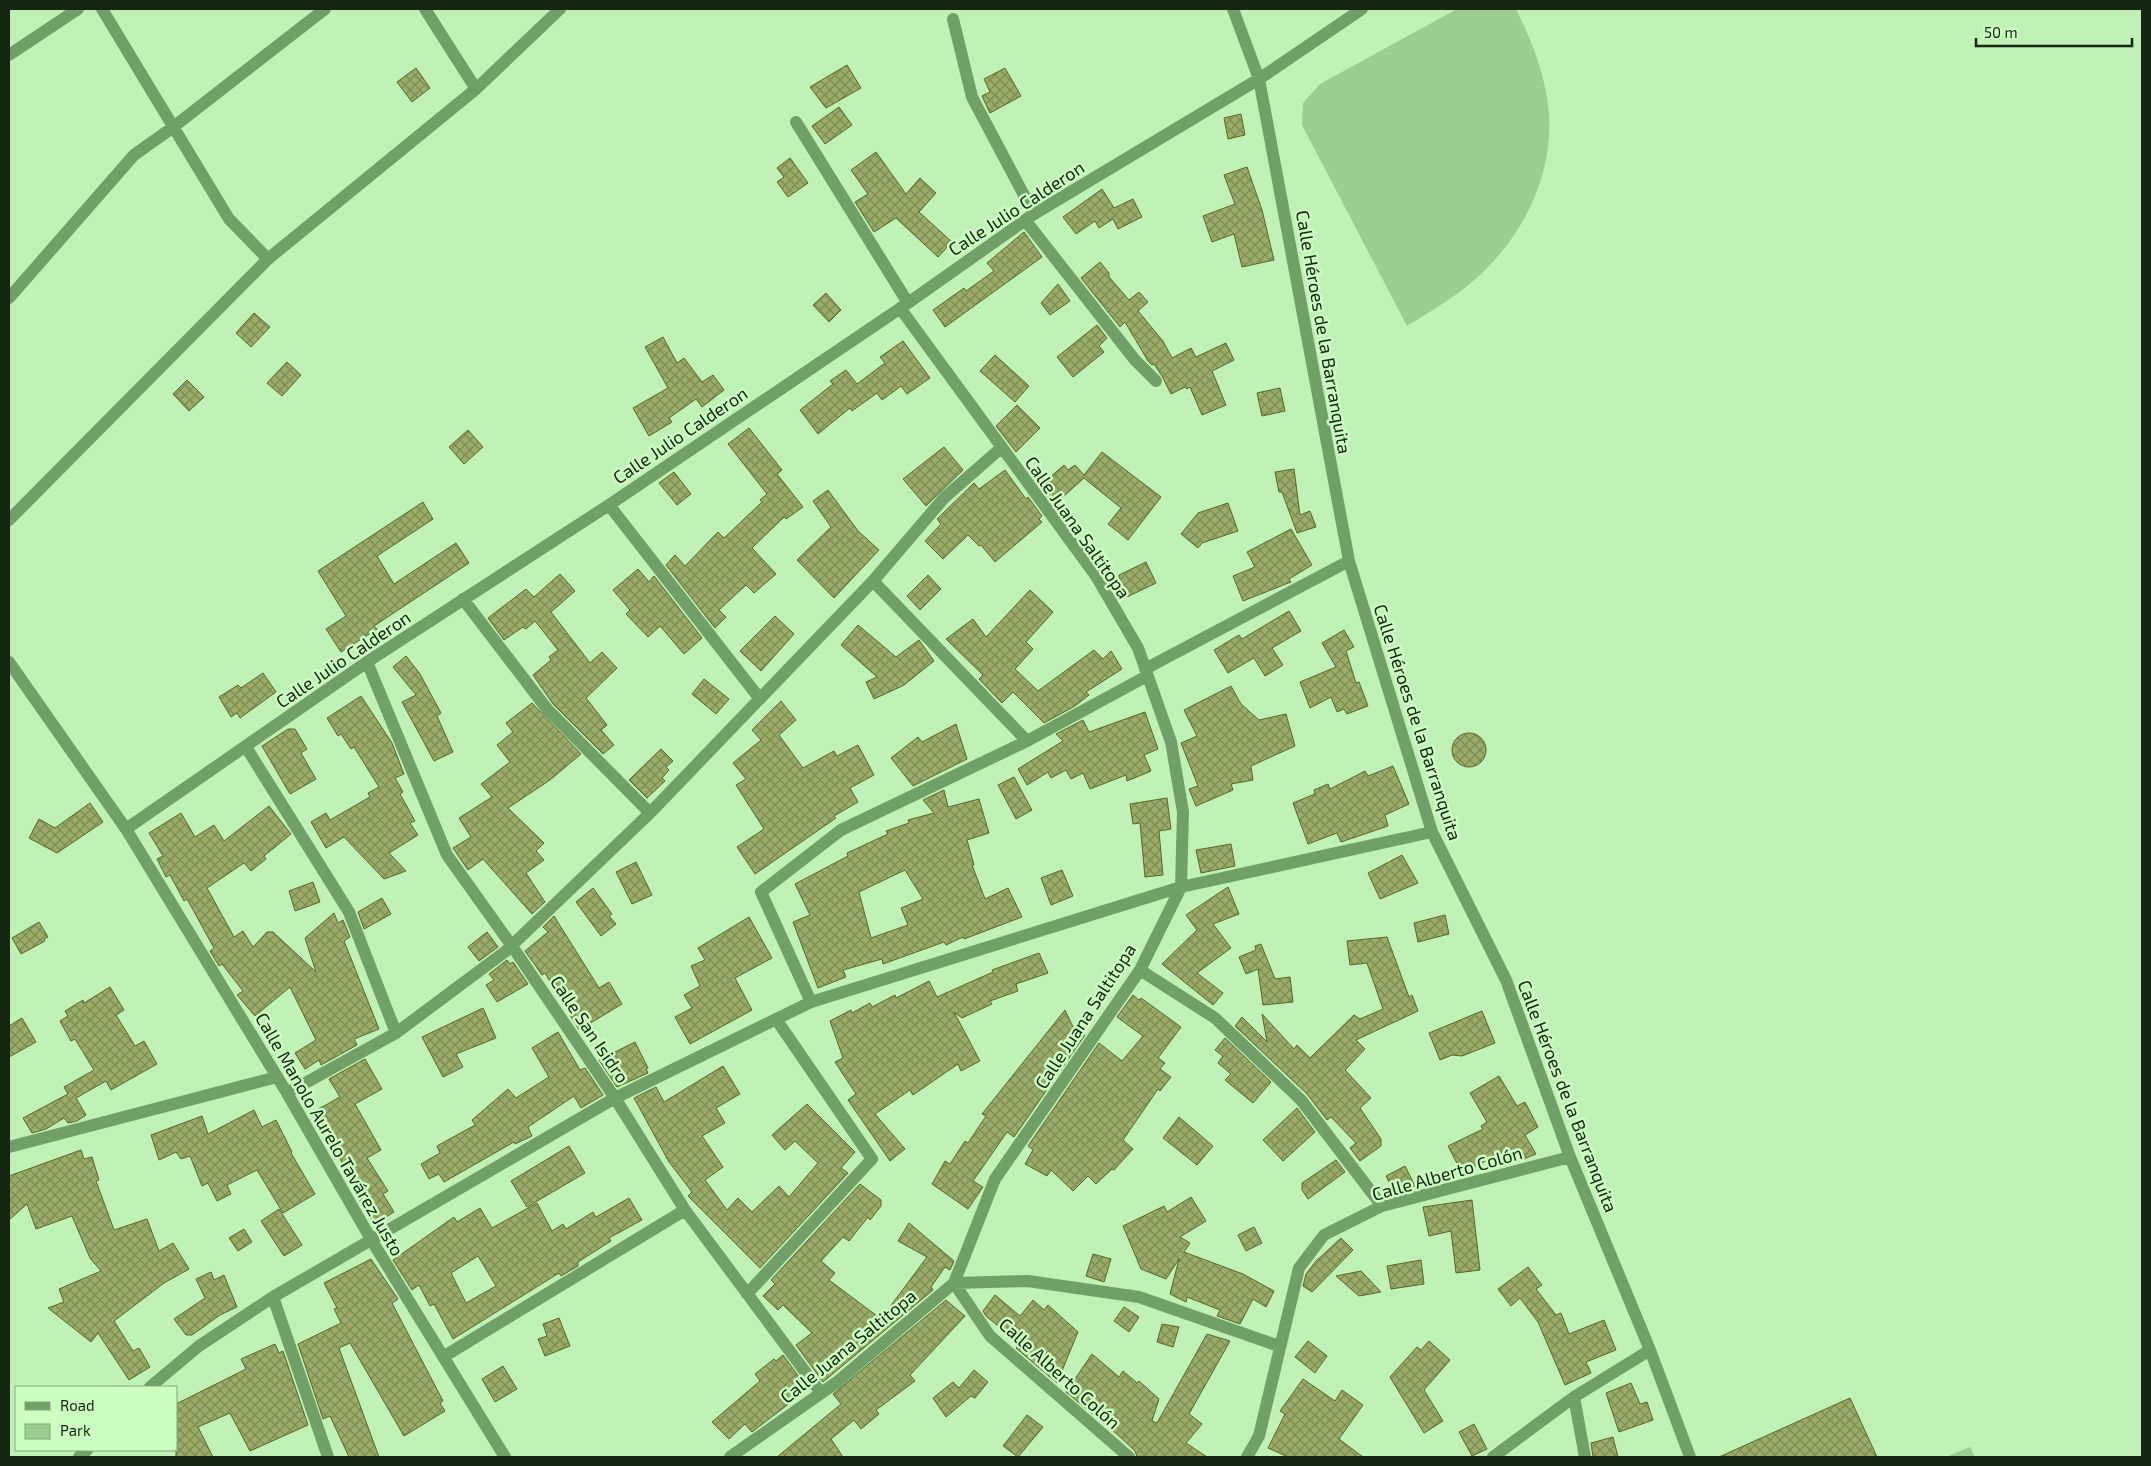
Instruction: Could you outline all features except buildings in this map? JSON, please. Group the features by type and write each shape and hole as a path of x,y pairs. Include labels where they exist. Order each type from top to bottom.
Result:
{"street":[{"path":"9,55 78,9"},
{"path":"102,9 172,128 229,219 268,259"},
{"path":"9,298 134,154 172,128 325,9"},
{"path":"425,9 476,89"},
{"path":"9,520 268,259 476,89 560,9"},
{"name":"Calle Héroes de la Barranquita","path":"1233,9 1259,79 1348,561 1432,832 1506,980 1570,1157 1650,1350 1690,1457"},
{"name":"Calle Julio Calderon","path":"126,828 367,662 609,505 904,305 1029,217 1259,79 1362,9"},
{"path":"952,19 972,97 1029,217 1135,360 1156,382"},
{"name":"Calle Juana Saltitopa","path":"730,1457 822,1393 954,1283 995,1179 1140,970 1181,887 1181,804 1171,742 1138,648 1096,576 1001,448 904,305 796,122"},
{"path":"287,1093 396,1033 512,946 650,814 873,581 944,498 1001,448"},
{"path":"609,505 760,699"},
{"path":"811,1002 761,892 841,830 1027,742 1146,673 1348,561"},
{"path":"873,581 1027,742"},
{"path":"463,599 547,709 650,814"},
{"name":"Calle Manolo Aurelo Tavárez Justo","path":"9,662 126,828 287,1093 372,1241 505,1457"},
{"name":"Calle San Isidro","path":"367,662 447,855 512,946 615,1098 685,1210 822,1393"},
{"path":"246,747 349,912 396,1033"},
{"path":"151,1386 199,1346 273,1297 615,1098 811,1002 1181,887 1432,832"},
{"path":"1140,970 1215,1018 1301,1100 1382,1206"},
{"path":"747,1294 872,1158 776,1019"},
{"path":"9,1147 277,1077"},
{"name":"Calle Alberto Colón","path":"1247,1457 1259,1436 1299,1268 1324,1235 1382,1206 1570,1157"},
{"path":"443,1357 685,1210"},
{"path":"954,1283 1028,1281 1139,1297 1279,1346"},
{"name":"Calle Alberto Colón","path":"954,1283 990,1336 1129,1457"},
{"path":"273,1297 328,1457"},
{"path":"1493,1457 1574,1397 1650,1350"},
{"path":"1574,1397 1585,1457"}],"green space":[{"path":"1457,9 1516,9 1535,52 1545,86 1549,126 1547,154 1530,208 1516,232 1499,255 1480,275 1458,293 1407,326 1302,125 1303,103 1320,84"},
{"path":"1970,1447 1975,1457 1946,1457"}]}
